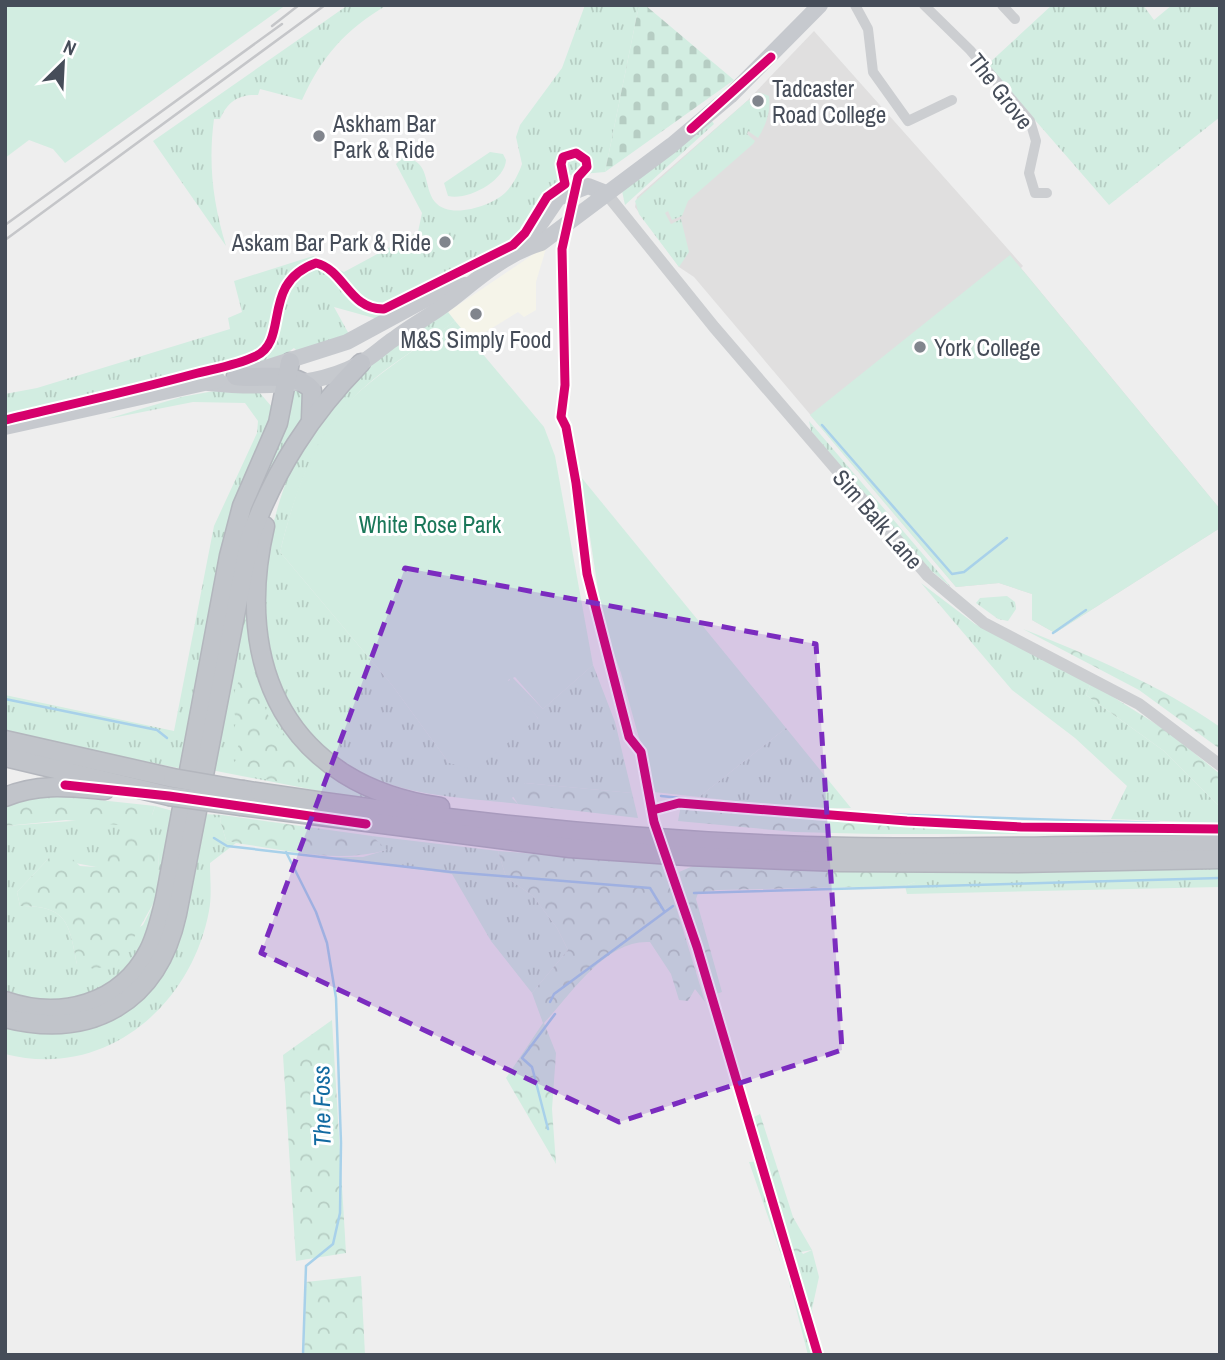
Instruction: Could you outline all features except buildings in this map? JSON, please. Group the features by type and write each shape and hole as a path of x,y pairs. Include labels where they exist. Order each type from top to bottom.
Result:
{"highway":[{"path":"5,1018 33,1025 60,1026 96,1018 119,1007 140,990 162,961 172,938 243,563 265,498 281,465 311,418 361,363"},
{"path":"236,376 257,379 292,376 312,390 311,418"},
{"path":"5,1001 45,1011 87,1005 124,983 149,950 165,899 229,556 242,506 279,418 292,376"},
{"path":"258,386 274,398 279,418"},
{"path":"281,465 260,550 254,607 261,659 287,719 311,747 355,782 393,797 516,818 543,828"},
{"path":"5,740 171,787"},
{"path":"5,757 171,787 570,848 638,844"},
{"path":"5,797 24,789 53,785 171,787"},
{"path":"242,798 543,828 638,844 840,862 1018,863 1220,859"},
{"path":"685,847 1220,844"}],"main road":[{"path":"208,383 258,386 292,376 361,363 448,302 466,285 524,248 541,243 672,145 730,96 820,5"},
{"path":"524,248 558,198 588,186 606,193"},
{"path":"292,376 443,290 466,285"},
{"path":"5,427 236,376"}],"street":[{"path":"855,5 868,29 873,72 908,121 952,100"},
{"name":"The Grove","path":"924,5 970,50 1030,121 1036,141 1028,173 1032,197 1047,193"},
{"path":"1002,5 1015,19"},
{"name":"Sim Balk Lane","path":"606,193 714,327 928,576 984,623 1139,704 1215,760"}],"highlighted area":[{"path":"405,568 816,644 842,1050 619,1122 261,953"}],"shaded area":[{"name":"York College","path":"814,31 1023,266 1021,268 1220,509 1220,528 1055,633 1032,620 1032,594 999,583 956,587 694,277 679,267 635,207 637,197 747,101"},
{"path":"547,245 536,282 536,310 524,317 518,312 471,341 448,312"}],"green space":[{"path":"5,5 286,5 65,163 53,149 29,140 5,158"},
{"path":"348,5 387,5 359,24 336,45 318,70 302,100 260,89 258,95 235,100 220,119 214,119 213,183 226,246 153,141"},
{"path":"585,5 639,5 605,172 570,175 547,189 512,242 381,320 334,307 350,336 299,353 294,348 276,361 176,383 174,375 5,418 5,394 37,388 230,329 228,318 242,312 234,281 313,256 344,272 418,232 422,213 396,164 402,158 418,163 425,174 431,196 442,207 450,210 471,209 500,197 511,186 522,164 516,137 520,125 562,68"},
{"path":"639,5 645,5 734,80 605,172"},
{"path":"1052,5 1143,5 1154,20 1172,5 1220,5 1220,117 1109,205 987,65"},
{"path":"758,92 769,96 769,107 758,138 748,131 747,134 755,141 753,144 688,201 682,216 672,220 668,211 665,213 671,224 681,219 689,252 679,267 639,214 635,201 747,101 752,99 759,107 764,102"},
{"path":"712,121 714,124 625,205 622,191"},
{"path":"490,152 503,154 506,160 499,175 484,188 456,197 448,196 444,183"},
{"path":"1010,255 1220,509 1220,528 1055,633 1032,620 1032,594 999,583 956,587 810,415"},
{"path":"448,312 455,321 371,381 330,426 308,466 280,552 392,685 449,763 538,718 508,682 512,677 543,709 593,665 615,722 632,793 525,783 512,798 518,804 444,796 389,784 353,769 320,743 292,710 272,672 261,629 263,572 277,509 297,454 321,414 353,380"},
{"name":"White Rose Park","path":"455,321 544,427 555,456 593,665 543,709 515,677 508,680 538,718 475,770 449,763 392,685 280,552 299,487 318,444 330,425 360,391"},
{"path":"225,389 259,392 272,407 272,418 183,769 5,733 5,695 174,731 214,526 257,433 258,421 245,403 193,402 107,419 181,397"},
{"path":"291,389 301,389 306,399 305,414 272,465 244,531 245,521"},
{"path":"809,421 951,587 928,568 811,431"},
{"path":"581,477 786,728 699,797 654,792 621,673 603,623"},
{"path":"250,582 250,605 304,746 412,809 211,770"},
{"path":"921,583 975,624 1091,683 1086,695 1164,751 1220,807 1220,823 1111,819 1127,786 1075,738 1012,690"},
{"path":"1007,596 1015,602 1016,609 1008,621 998,619 976,603 980,598"},
{"path":"1023,629 1124,672 1197,712 1220,727 1220,749 1139,690"},
{"path":"244,674 251,674 255,679 270,718 298,751 302,760 300,776 292,784 232,773 232,765 236,760 233,755 240,743 234,728 237,721 234,696"},
{"path":"1091,683 1167,731 1220,774 1220,807 1164,751 1086,695"},
{"path":"786,728 851,808 798,808 699,797"},
{"path":"525,783 632,793 638,818 518,804 510,792"},
{"path":"53,795 155,806 152,815 139,827 66,820 5,826 5,805 20,798"},
{"path":"681,805 945,826 1174,831 1174,834 795,832 678,821"},
{"path":"155,806 173,811 157,892 159,852 96,867 49,858 17,892 20,906 48,909 64,920 77,964 143,925 157,897 148,931 133,963 104,987 69,1003 36,1002 5,992 5,826 152,815"},
{"path":"204,814 222,815 220,820 226,840 236,843 210,863 210,905 199,946 183,978 163,1005 137,1028 108,1045 76,1056 41,1059 5,1054 5,1026 47,1033 93,1027 134,1007 149,992 165,962"},
{"path":"222,815 372,836 387,850 331,856 236,843 226,840 220,820"},
{"path":"135,833 150,839 159,852 157,897 128,948 108,966 94,969 77,964 64,920 48,909 20,906 17,892 49,858 65,852 80,866 96,867 123,840"},
{"path":"372,836 498,851 506,877 533,896 557,928 568,950 532,993 491,941 452,874 332,857 363,857 386,850"},
{"path":"498,851 663,864 705,1002 695,989 688,1001 679,1000 671,974 650,942 634,943 619,949 591,970 578,984 544,1023 556,1053 552,1109 556,1164 506,1078 543,1023 532,993 568,950 557,928 533,896 506,877"},
{"path":"700,863 911,871 917,875 915,882 905,886 717,890 698,893 696,899 722,992 713,995 679,872"},
{"path":"1220,867 1220,887 907,894 905,886 915,882 911,871"},
{"path":"332,1020 346,1253 296,1261 283,1055"},
{"path":"760,1114 793,1217 812,1250 795,1253 789,1241 756,1145 754,1117"},
{"path":"762,1161 784,1227 803,1254 812,1250 819,1277 812,1309 820,1355 808,1355 785,1266 749,1162"},
{"path":"361,1276 365,1355 304,1355 306,1282"}],"waterway":[{"path":"822,425 952,574 964,572 1007,538"},
{"path":"1053,633 1086,610"},
{"path":"5,699 157,730 167,738"},
{"path":"661,796 818,812 1159,823"},
{"path":"214,838 227,846 451,872 650,888 664,911"},
{"name":"The Foss","path":"286,852 316,912 327,943 336,998 341,1143 340,1213 333,1244 306,1266 303,1355"},
{"path":"694,893 1220,878"},
{"path":"550,1002 554,994 673,906"},
{"path":"548,1129 532,1067 522,1058 555,1014"}],"railway":[{"path":"272,26 299,5"},
{"path":"5,240 325,5"},
{"path":"5,225 282,24"}],"cycle path":[{"path":"691,129 771,57"},
{"path":"5,420 241,362 256,356 266,348 272,338 281,297 288,284 299,272 316,263 334,273 363,303 372,308 384,309 513,245 525,233 547,197 565,184 561,164 563,157 576,153 586,160 587,167 578,177 562,249 565,385 561,417 566,427 576,483 587,574 629,737 641,752 654,822 697,947 818,1355"},
{"path":"65,785 169,796 366,824"},
{"path":"653,810 679,803 1021,827 1220,829"}],"place":[{"name":"Tadcaster Road College","path":"758,101"},
{"name":"Askham Bar Park & Ride","path":"319,136"},
{"name":"Askam Bar Park & Ride","path":"445,242"},
{"name":"M&S Simply Food","path":"476,314"},
{"name":"York College","path":"920,347"}]}
